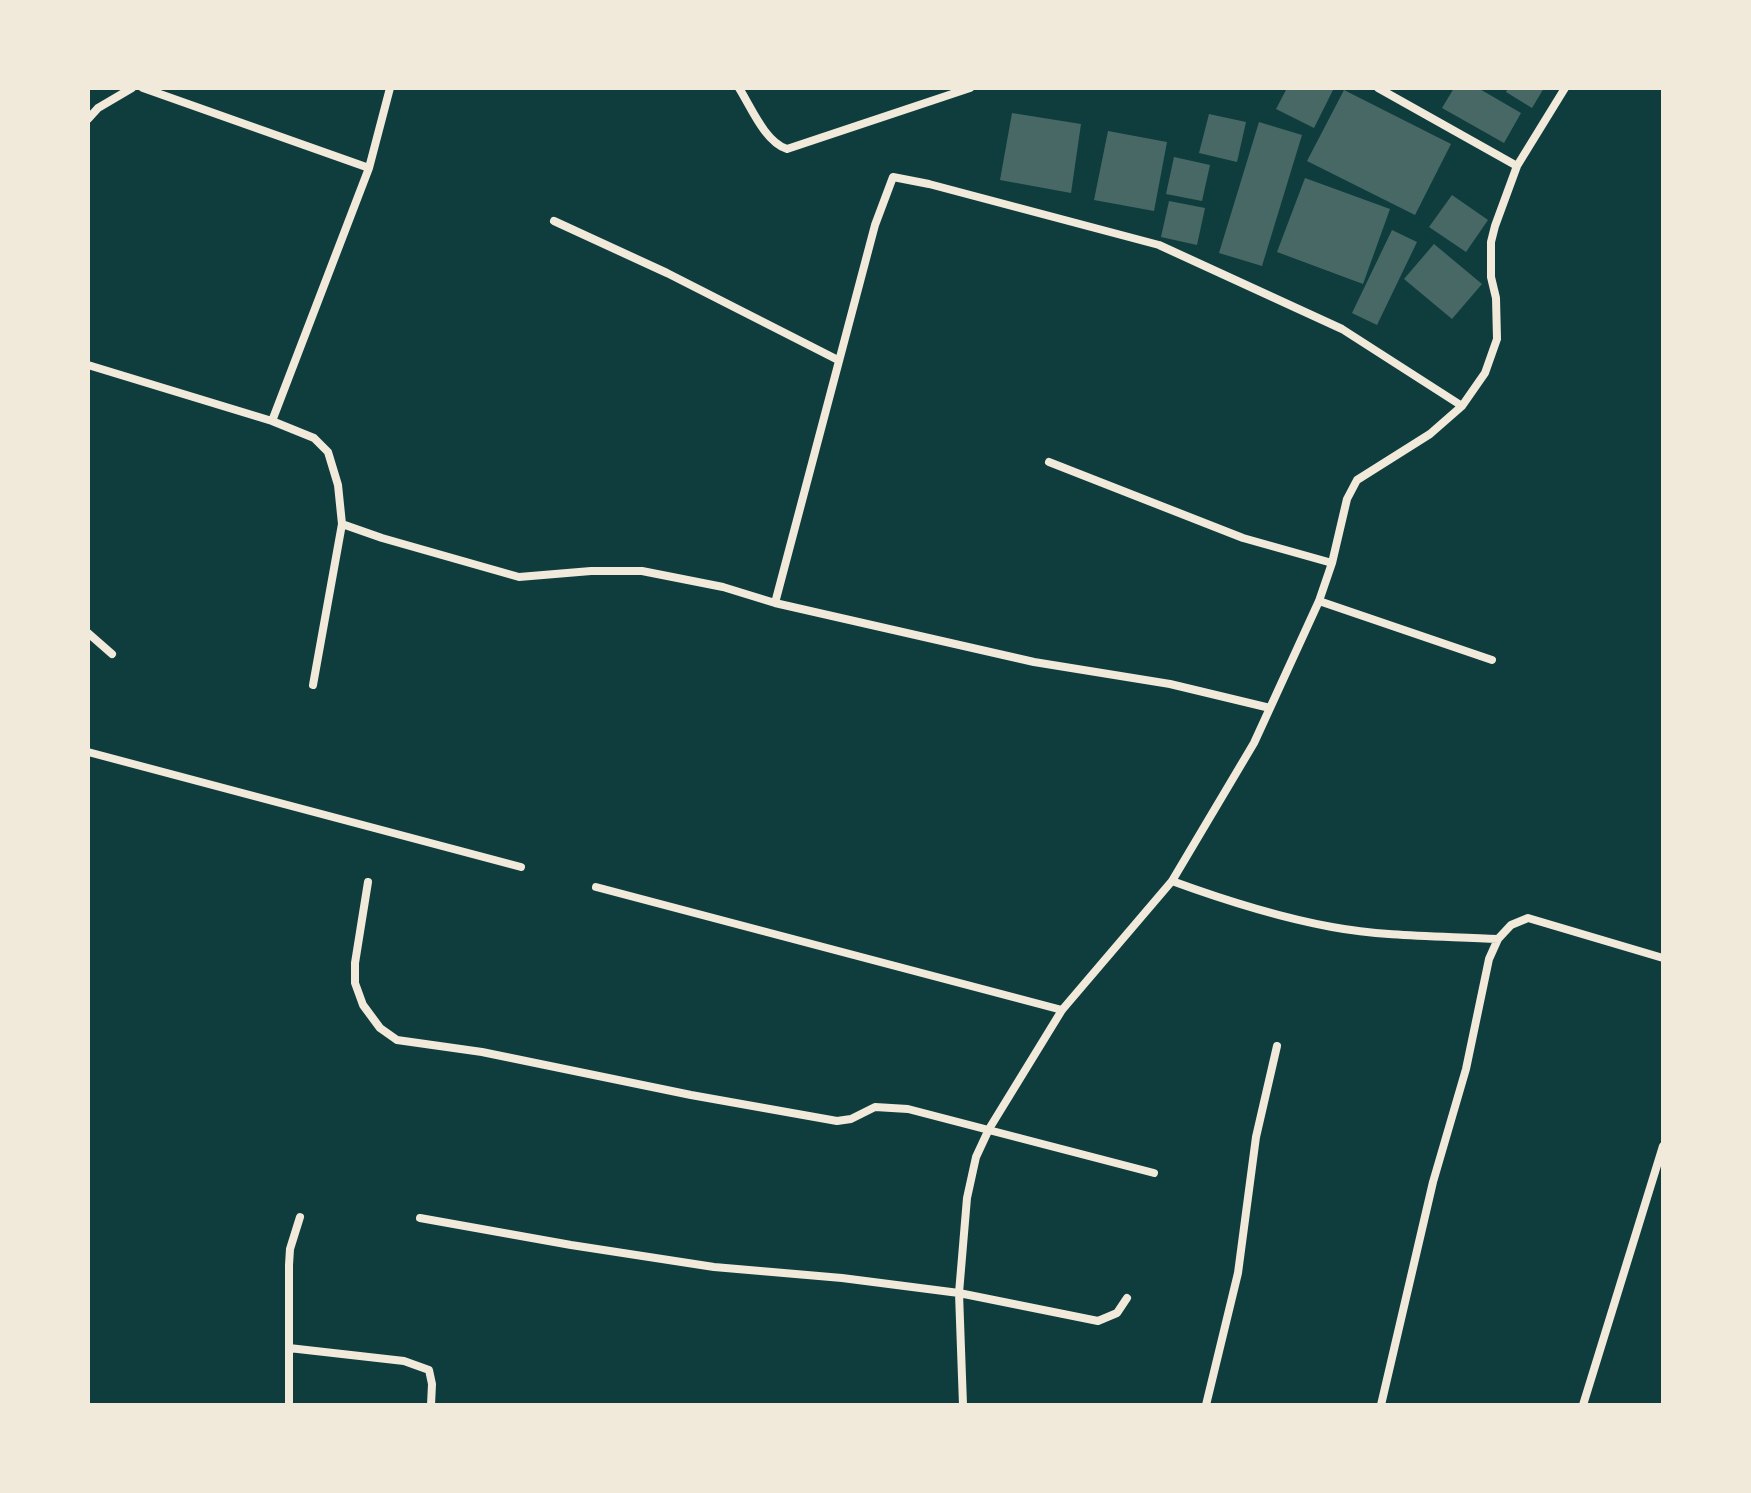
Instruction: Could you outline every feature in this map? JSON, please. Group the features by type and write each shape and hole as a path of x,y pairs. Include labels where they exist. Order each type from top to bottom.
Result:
{"street":[{"path":"88,119 98,108 132,88"},
{"path":"143,88 369,168"},
{"path":"272,421 369,168 390,88"},
{"path":"739,88 770,136 778,146 787,149 970,88"},
{"path":"1378,88 1517,166"},
{"path":"963,1405 959,1293 967,1198 976,1157 989,1129 1062,1010 1172,881 1254,743 1319,601 1332,563 1347,499 1357,480 1430,434 1462,406 1485,373 1497,339 1491,242 1517,166 1565,88"},
{"path":"775,603 875,225 893,177 1159,245 1342,329 1462,406"},
{"path":"554,221 667,273 838,360"},
{"path":"88,365 272,421 314,438 328,452 338,485 342,524 313,685"},
{"path":"1049,462 1243,538 1332,563"},
{"path":"342,524 519,577 591,571 642,571 723,587 775,603 1034,662 1170,684 1270,708"},
{"path":"1319,601 1492,660"},
{"path":"88,633 112,654"},
{"path":"88,752 521,867"},
{"path":"1172,881 1279,916 1335,927 1498,939"},
{"path":"368,882 355,963 355,983 363,1005 380,1028 397,1040 482,1052 837,1121 851,1119 875,1107 908,1109 1154,1173"},
{"path":"596,887 1062,1010"},
{"path":"1381,1405 1433,1182 1466,1069 1489,959 1498,939 1511,925 1528,918 1663,958"},
{"path":"1206,1405 1238,1273 1256,1137 1277,1046"},
{"path":"1583,1405 1663,1146"},
{"path":"289,1405 289,1265 290,1249 300,1217"},
{"path":"420,1218 714,1267 842,1278 959,1293 1098,1321 1117,1313 1127,1298"},
{"path":"289,1348 418,1365 429,1370 431,1405"}],"building":[{"path":"1287,88 1333,90 1314,128 1276,109"},
{"path":"1454,88 1478,88 1521,113 1504,143 1442,108"},
{"path":"1508,88 1544,88 1532,108 1506,92"},
{"path":"1344,90 1451,144 1415,215 1307,161"},
{"path":"1012,113 1081,124 1071,193 1000,180"},
{"path":"1209,114 1246,122 1237,162 1199,153"},
{"path":"1259,122 1302,135 1262,266 1219,253"},
{"path":"1108,131 1167,142 1154,211 1094,200"},
{"path":"1174,157 1210,165 1202,201 1166,194"},
{"path":"1305,178 1390,209 1363,284 1277,252"},
{"path":"1452,195 1488,220 1466,252 1429,227"},
{"path":"1169,201 1205,208 1197,245 1161,237"},
{"path":"1392,230 1417,242 1377,325 1352,313"},
{"path":"1434,244 1482,284 1452,319 1404,279"}]}
